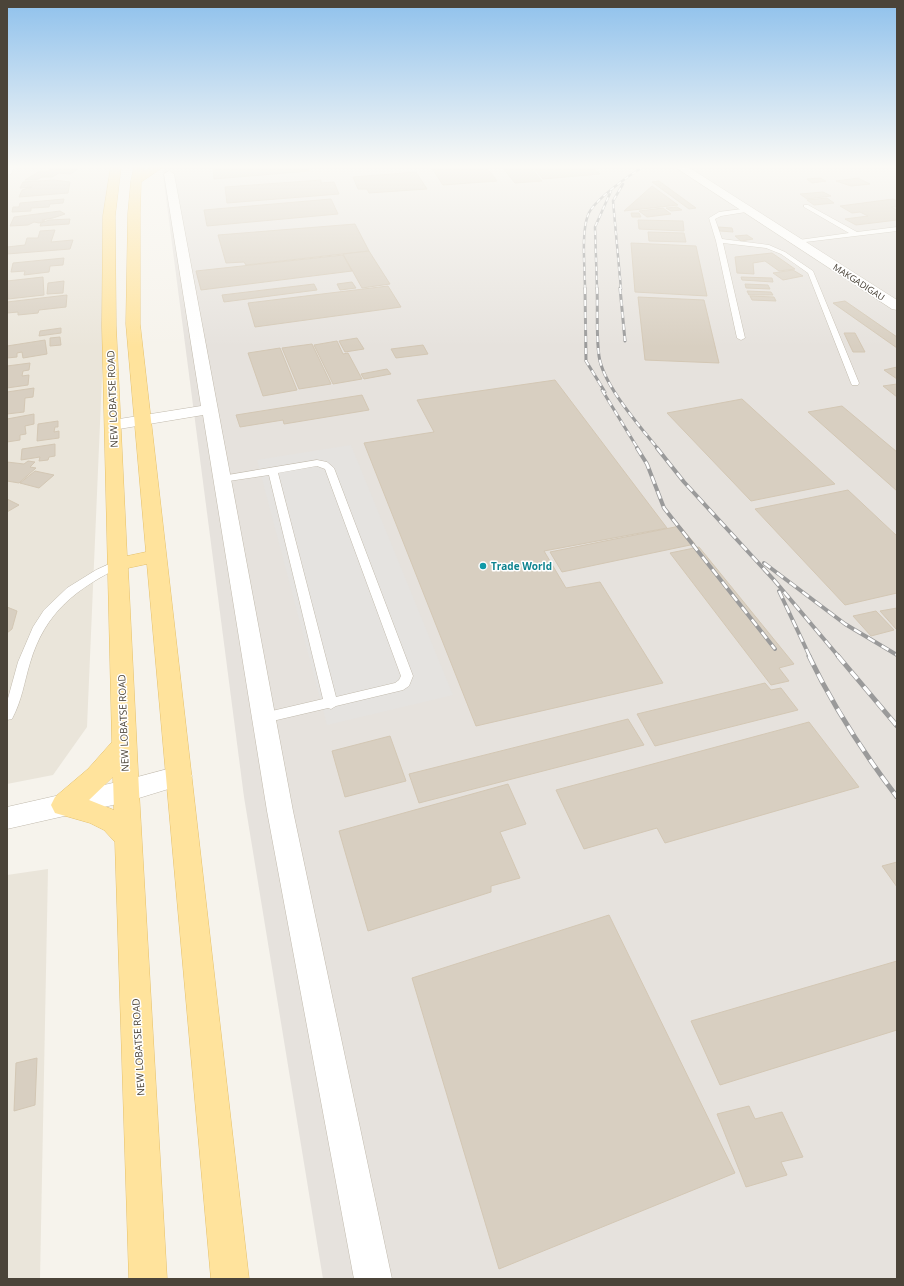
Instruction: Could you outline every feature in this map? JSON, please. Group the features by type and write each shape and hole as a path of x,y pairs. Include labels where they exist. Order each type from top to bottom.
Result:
{"main road":[{"name":"NEW LOBATSE ROAD","path":"109,227 109,326 124,744 148,1279"},
{"path":"136,227 133,324 230,1279"},
{"path":"118,564 156,556"},
{"path":"64,805 90,784 116,756 124,744"},
{"path":"64,805 102,816 113,822 128,838"}],"street":[{"path":"175,227 210,409 282,818 373,1279"},
{"name":"MAKGADIGAU","path":"776,227 897,306"},
{"path":"113,425 210,409"},
{"path":"7,818 126,791 179,776"}],"lane":[{"path":"715,227 741,338"},
{"path":"843,227 855,234"},
{"path":"799,242 897,229"},
{"path":"719,242 739,242 767,246 783,253 811,272 855,383"},
{"path":"222,478 317,463 324,464 329,468 408,676 405,683 398,688 264,718"},
{"path":"273,471 331,704"},
{"path":"7,715 17,694 24,662 39,627 54,604 70,590 94,575 118,564"}],"shaded area":[{"path":"7,227 108,227 87,727 53,775 7,784"},
{"path":"170,227 897,227 897,1279 323,1279 244,797"},
{"path":"351,445 453,695 327,725 257,460"},
{"path":"48,869 40,1279 7,1279 7,875"}],"building":[{"path":"317,227 357,227 369,251 246,265 244,262 226,263 218,235"},
{"path":"639,227 684,227 684,231 639,229"},
{"path":"718,227 732,228 733,232 720,231"},
{"path":"55,230 51,242 73,240 70,249 7,254 7,247 25,245 27,238 38,238 40,231"},
{"path":"648,232 684,233 686,242 649,241"},
{"path":"747,235 753,239 741,241 735,236"},
{"path":"631,243 696,246 707,296 635,292"},
{"path":"369,251 390,284 362,288 343,254"},
{"path":"772,253 795,269 779,271 765,261 753,263 754,274 737,273 735,257"},
{"path":"343,255 352,271 201,290 196,271"},
{"path":"64,258 63,265 50,266 49,272 24,275 25,271 11,272 13,263"},
{"path":"793,270 803,276 783,280 773,273"},
{"path":"43,277 44,295 8,299 7,281"},
{"path":"741,277 772,278 773,282 742,280"},
{"path":"64,281 63,293 47,294 48,283"},
{"path":"352,282 356,288 340,290 337,284"},
{"path":"314,284 317,290 224,302 222,295"},
{"path":"745,284 768,285 770,289 746,288"},
{"path":"388,286 401,307 255,327 248,303"},
{"path":"747,291 771,292 773,295 749,295"},
{"path":"67,295 66,307 39,310 38,313 18,315 18,312 7,313 7,302"},
{"path":"750,296 774,297 776,301 752,300"},
{"path":"638,297 704,300 719,363 645,360"},
{"path":"845,301 897,337 897,348 833,303"},
{"path":"61,328 61,333 39,336 40,331"},
{"path":"844,333 855,333 865,352 853,352"},
{"path":"60,337 61,345 50,346 50,338"},
{"path":"357,338 364,349 345,352 339,341"},
{"path":"45,340 47,354 23,358 22,352 17,353 17,357 7,358 7,346"},
{"path":"337,341 343,354 348,353 362,379 333,384 314,345"},
{"path":"312,344 331,384 299,389 282,348"},
{"path":"423,345 428,354 396,358 391,349"},
{"path":"280,348 297,390 263,396 248,353"},
{"path":"30,363 29,370 23,371 22,376 29,375 28,385 7,388 7,366"},
{"path":"897,367 897,379 884,370"},
{"path":"387,369 391,374 364,379 361,374"},
{"name":"Trade World","path":"555,380 667,528 544,551 566,588 600,582 663,683 476,726 364,443 434,432 417,400"},
{"path":"897,384 897,397 883,386"},
{"path":"34,388 33,397 25,398 24,412 7,414 7,392"},
{"path":"362,395 369,410 284,424 283,420 240,427 236,415"},
{"path":"742,399 835,484 751,501 667,413"},
{"path":"842,406 897,452 897,491 808,412"},
{"path":"34,414 34,424 25,426 26,434 20,435 20,440 7,442 7,419"},
{"path":"58,421 58,427 55,427 54,432 59,431 59,438 37,441 38,424"},
{"path":"55,444 55,456 49,457 48,460 39,461 40,457 21,460 22,449"},
{"path":"28,461 35,462 30,467 36,468 19,483 7,481 7,462 24,464"},
{"path":"35,471 54,475 39,488 20,483"},
{"path":"848,490 897,536 897,593 845,605 755,509"},
{"path":"7,499 19,505 7,512"},
{"path":"680,526 695,544 562,572 550,552"},
{"path":"699,547 794,664 779,668 789,681 771,685 670,553"},
{"path":"7,607 17,611 12,629 7,633"},
{"path":"897,608 897,629 896,629 880,611"},
{"path":"876,611 894,630 871,636 853,616"},
{"path":"765,683 771,690 781,688 798,710 655,746 637,714"},
{"path":"628,719 644,745 419,803 409,774"},
{"path":"809,722 859,787 665,843 657,828 584,849 556,790"},
{"path":"390,736 406,781 345,797 332,751"},
{"path":"508,784 526,824 500,832 520,878 491,886 491,892 368,931 339,831"},
{"path":"897,862 897,887 882,866"},
{"path":"609,915 735,1173 499,1269 412,978"},
{"path":"897,961 897,1030 720,1085 691,1021"},
{"path":"37,1058 35,1105 14,1111 16,1063"},
{"path":"749,1106 755,1119 782,1112 803,1157 781,1162 787,1175 746,1187 717,1114"}],"railway":[{"path":"585,227 584,241 585,289"},
{"path":"595,227 597,289"},
{"path":"615,227 621,289"},
{"path":"585,288 586,361 605,392"},
{"path":"597,288 599,356 602,367 614,392 658,449"},
{"path":"620,288 625,341"},
{"path":"602,390 638,449"},
{"path":"637,448 647,464 664,508 775,649"},
{"path":"657,448 684,482 774,580 839,657"},
{"path":"764,563 845,624 897,655"},
{"path":"779,591 810,657"},
{"path":"809,656 850,729 897,797"},
{"path":"838,656 897,726"}],"place":[{"name":"Trade World","path":"483,566"}]}
